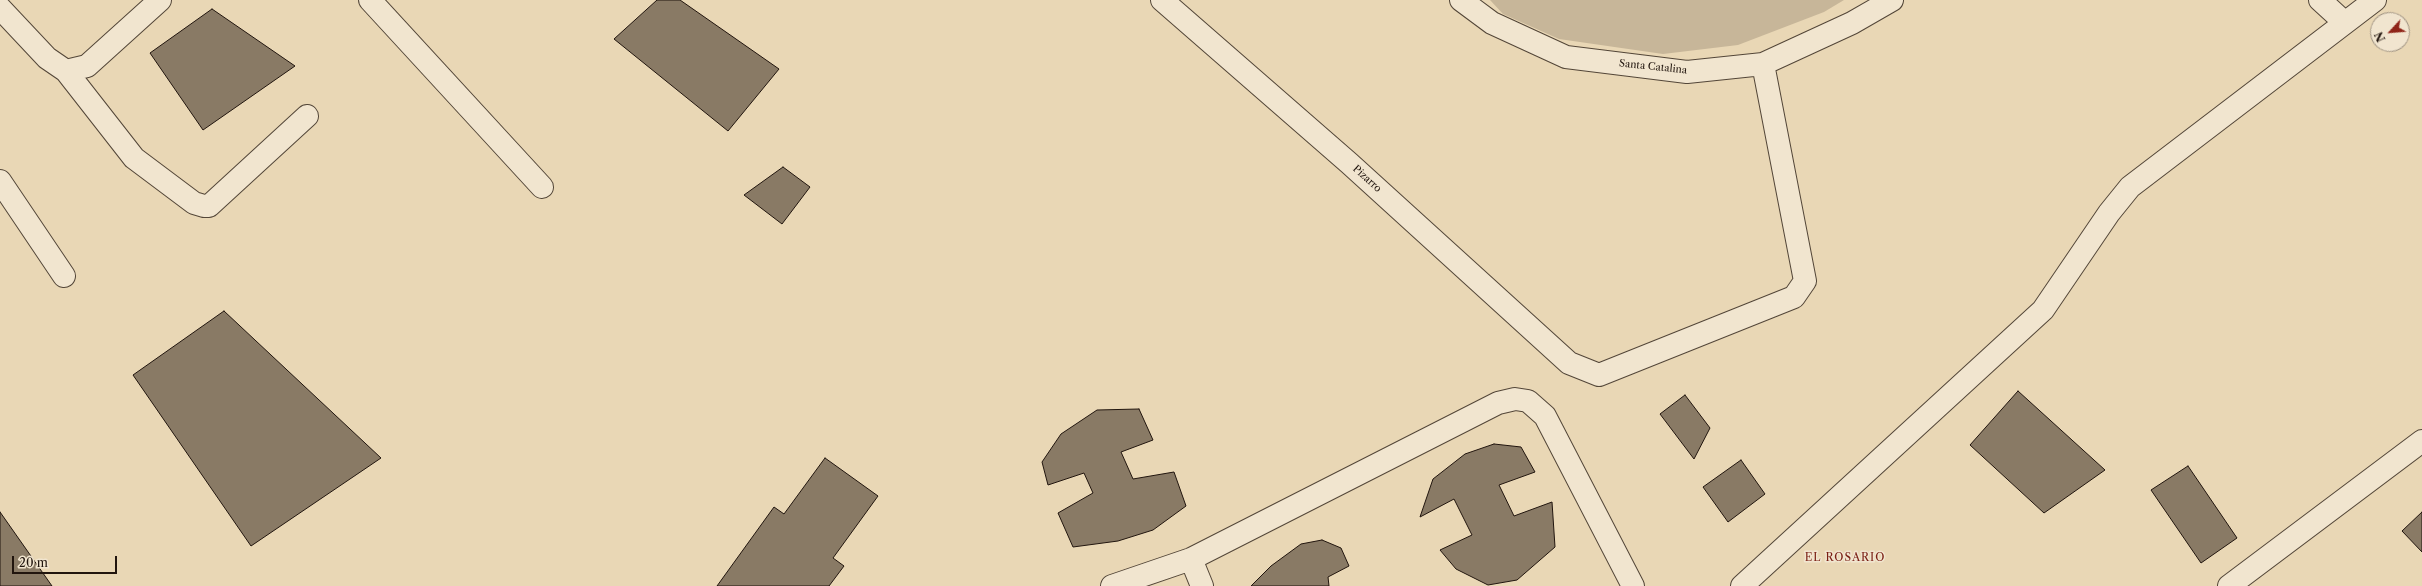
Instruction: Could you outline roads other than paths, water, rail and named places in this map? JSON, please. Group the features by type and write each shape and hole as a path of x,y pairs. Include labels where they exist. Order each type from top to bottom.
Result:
{"street":[{"path":"66,71 87,66 160,0"},
{"path":"370,0 542,187"},
{"name":"Pizarro","path":"1162,0 1349,162 1569,363 1599,375 1794,297 1806,281 1763,64"},
{"name":"Santa Catalina","path":"1461,0 1492,23 1566,57 1687,72 1763,64 1852,23 1892,0"},
{"path":"2320,0 2344,22"},
{"path":"1742,586 2043,310 2109,213 2130,187 2344,22 2375,0"},
{"path":"0,8 46,58 66,71 134,158 194,203 209,206 307,116"},
{"path":"0,181 64,276"},
{"path":"1112,586 1191,559 1498,403 1515,399 1528,400 1545,416 1633,586"},
{"path":"2229,586 2422,441"},
{"path":"1191,559 1202,586"}],"district":[{"name":"EL ROSARIO","path":"1845,558"}]}
